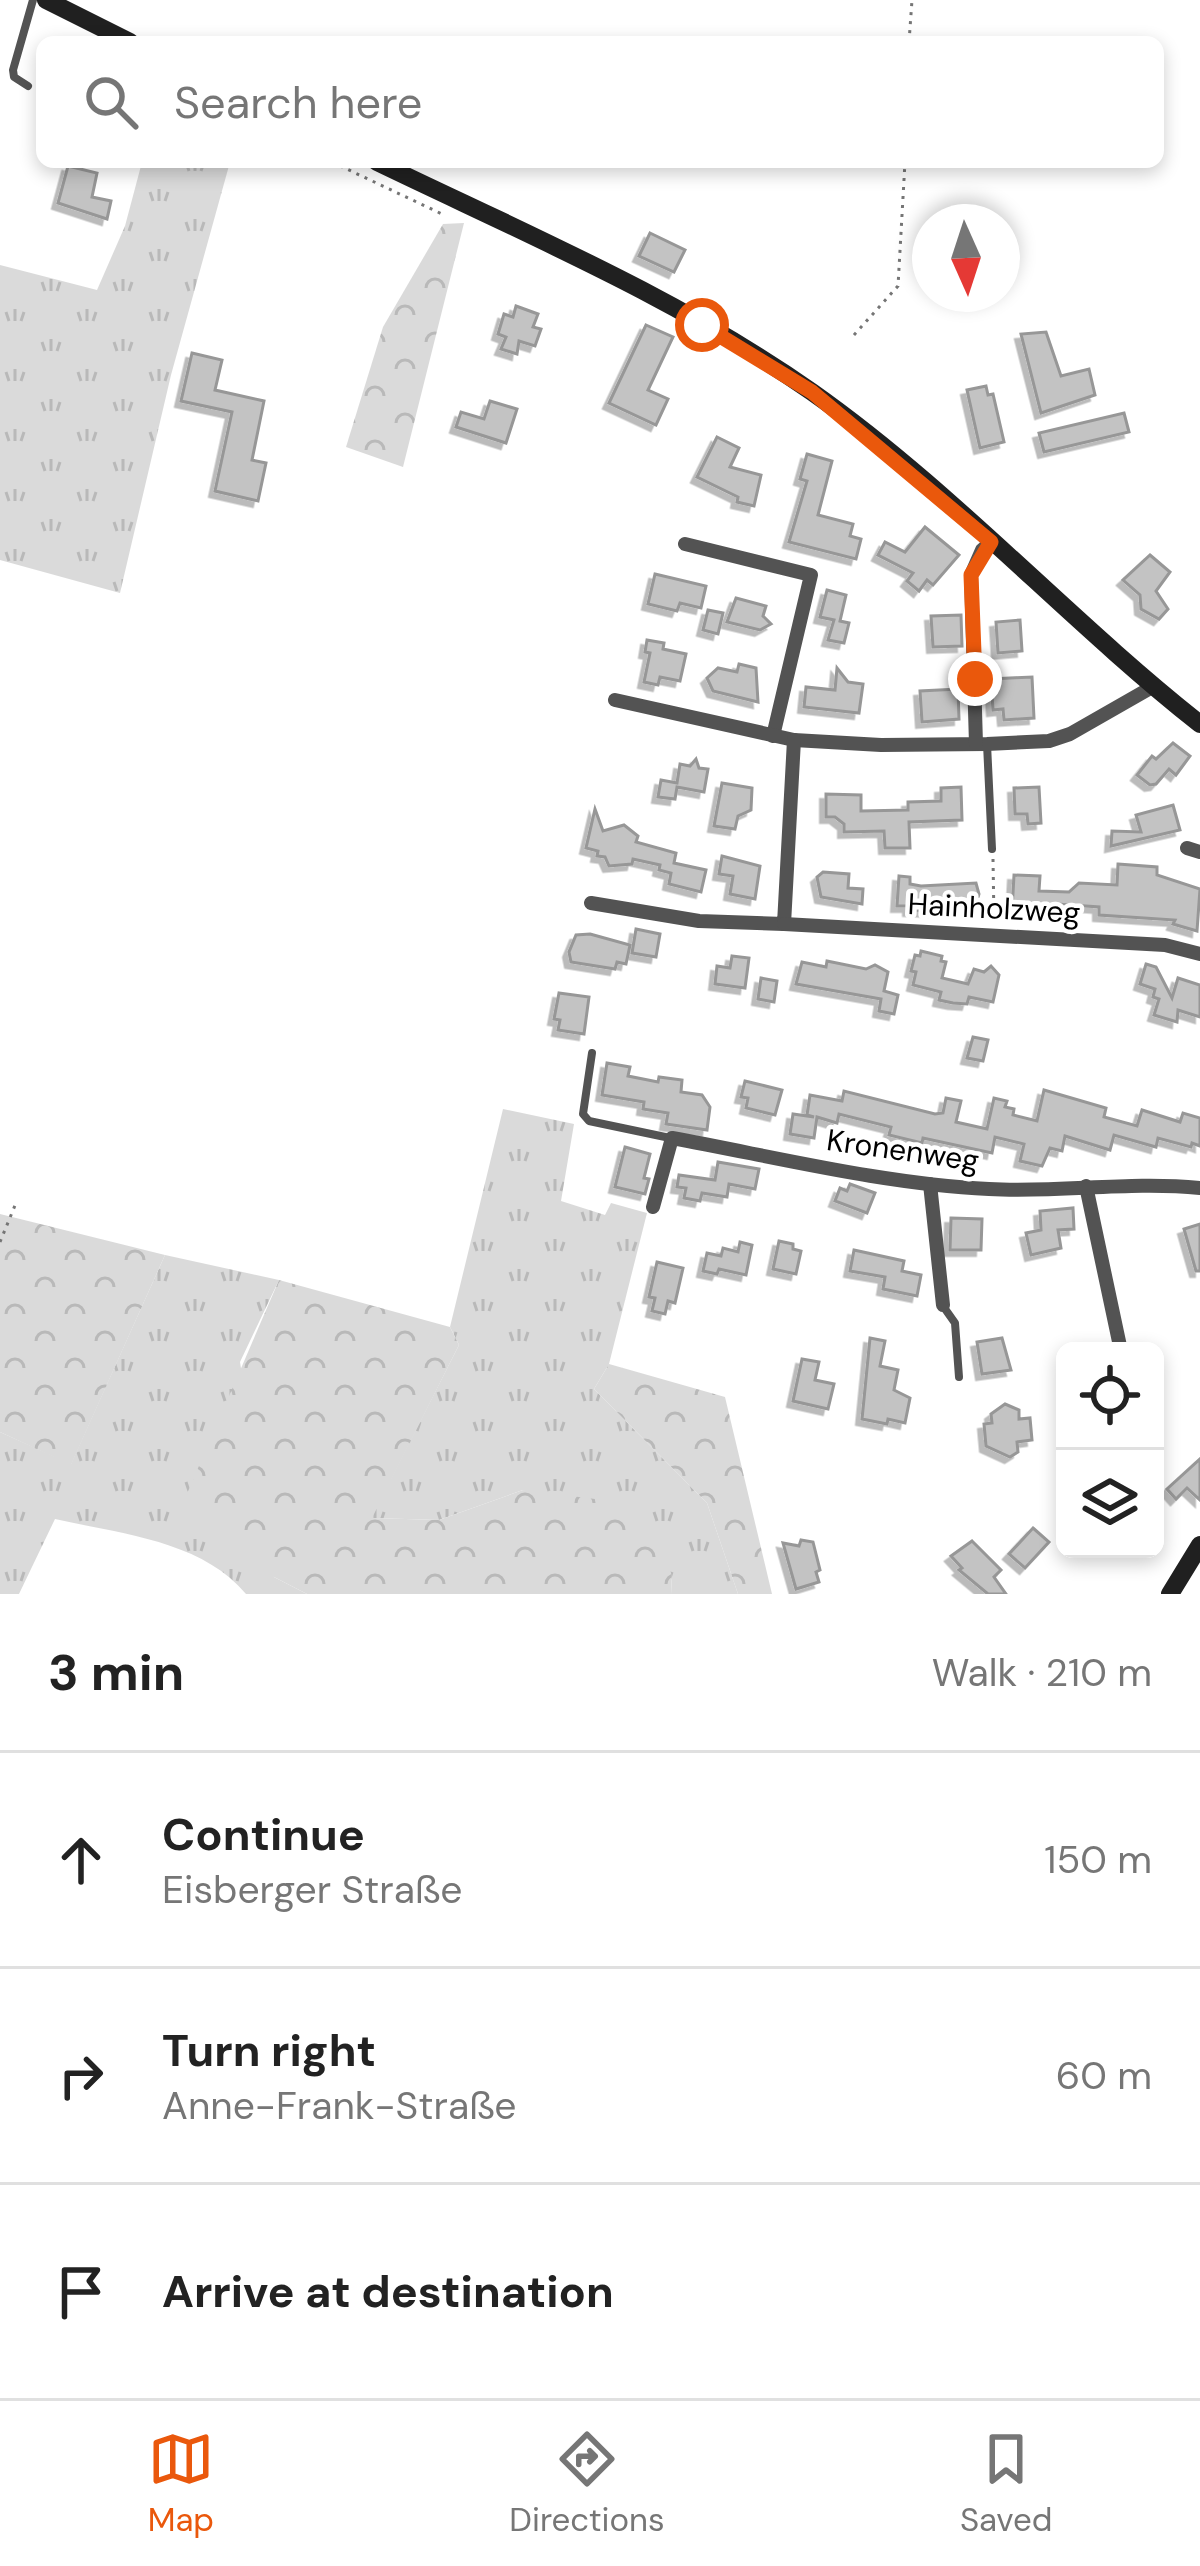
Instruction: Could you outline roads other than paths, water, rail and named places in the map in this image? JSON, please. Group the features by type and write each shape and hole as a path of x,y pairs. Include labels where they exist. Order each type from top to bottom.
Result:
{"main road":[{"path":"46,0 118,36"},
{"path":"389,168 672,307 812,392 1200,724"},
{"path":"1170,1594 1200,1545"}],"street":[{"path":"981,744 971,575 991,542"},
{"path":"685,544 811,575 773,736"},
{"path":"614,700 794,740 981,744 1048,741 1070,734 1154,686"},
{"path":"784,924 794,740"},
{"name":"Hainholzweg","path":"591,903 700,921 1166,945 1200,954"},
{"path":"653,1207 672,1138"},
{"name":"Kronenweg","path":"672,1138 930,1184 992,1190 1154,1184 1200,1188"},
{"path":"930,1184 943,1305"},
{"path":"1086,1186 1119,1342"}],"lane":[{"path":"28,86 14,77 14,70 33,0"},
{"path":"981,744 992,849"},
{"path":"592,1053 583,1114 589,1121 672,1138"},
{"path":"943,1305 955,1323 959,1377"}]}
